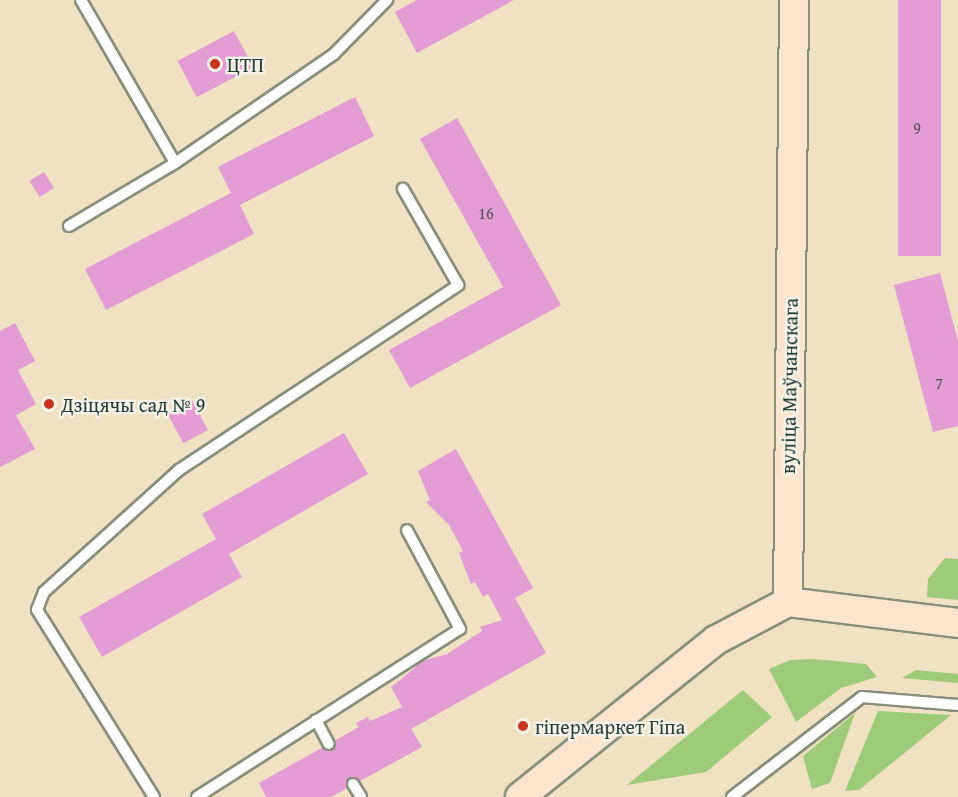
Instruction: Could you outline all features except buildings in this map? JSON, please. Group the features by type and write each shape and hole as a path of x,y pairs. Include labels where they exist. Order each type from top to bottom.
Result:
{"main road":[{"name":"вуліца Маўчанскага","path":"788,602 794,0"},
{"path":"520,797 716,640 788,602 958,623"}],"lane":[{"path":"81,0 176,163"},
{"path":"69,226 176,163 334,54 387,0"},
{"path":"154,797 37,610 44,592 179,470 458,285 404,189"},
{"path":"197,797 460,629 407,530"},
{"path":"732,797 862,698 958,705"},
{"path":"316,720 329,744"},
{"path":"353,784 361,797"}],"green space":[{"path":"945,558 958,559 958,600 927,597 928,579"},
{"path":"814,659 866,664 877,677 841,688 796,722 769,669 790,660"},
{"path":"916,670 958,674 958,683 902,678"},
{"path":"743,690 772,717 706,772 627,785"},
{"path":"878,711 951,715 859,790 845,791"},
{"path":"855,713 830,783 812,789 803,756"}],"place":[{"name":"ЦТП","path":"215,64"},
{"name":"Дзіцячы сад № 9","path":"49,404"},
{"name":"гіпермаркет Гіпа","path":"523,726"}]}
